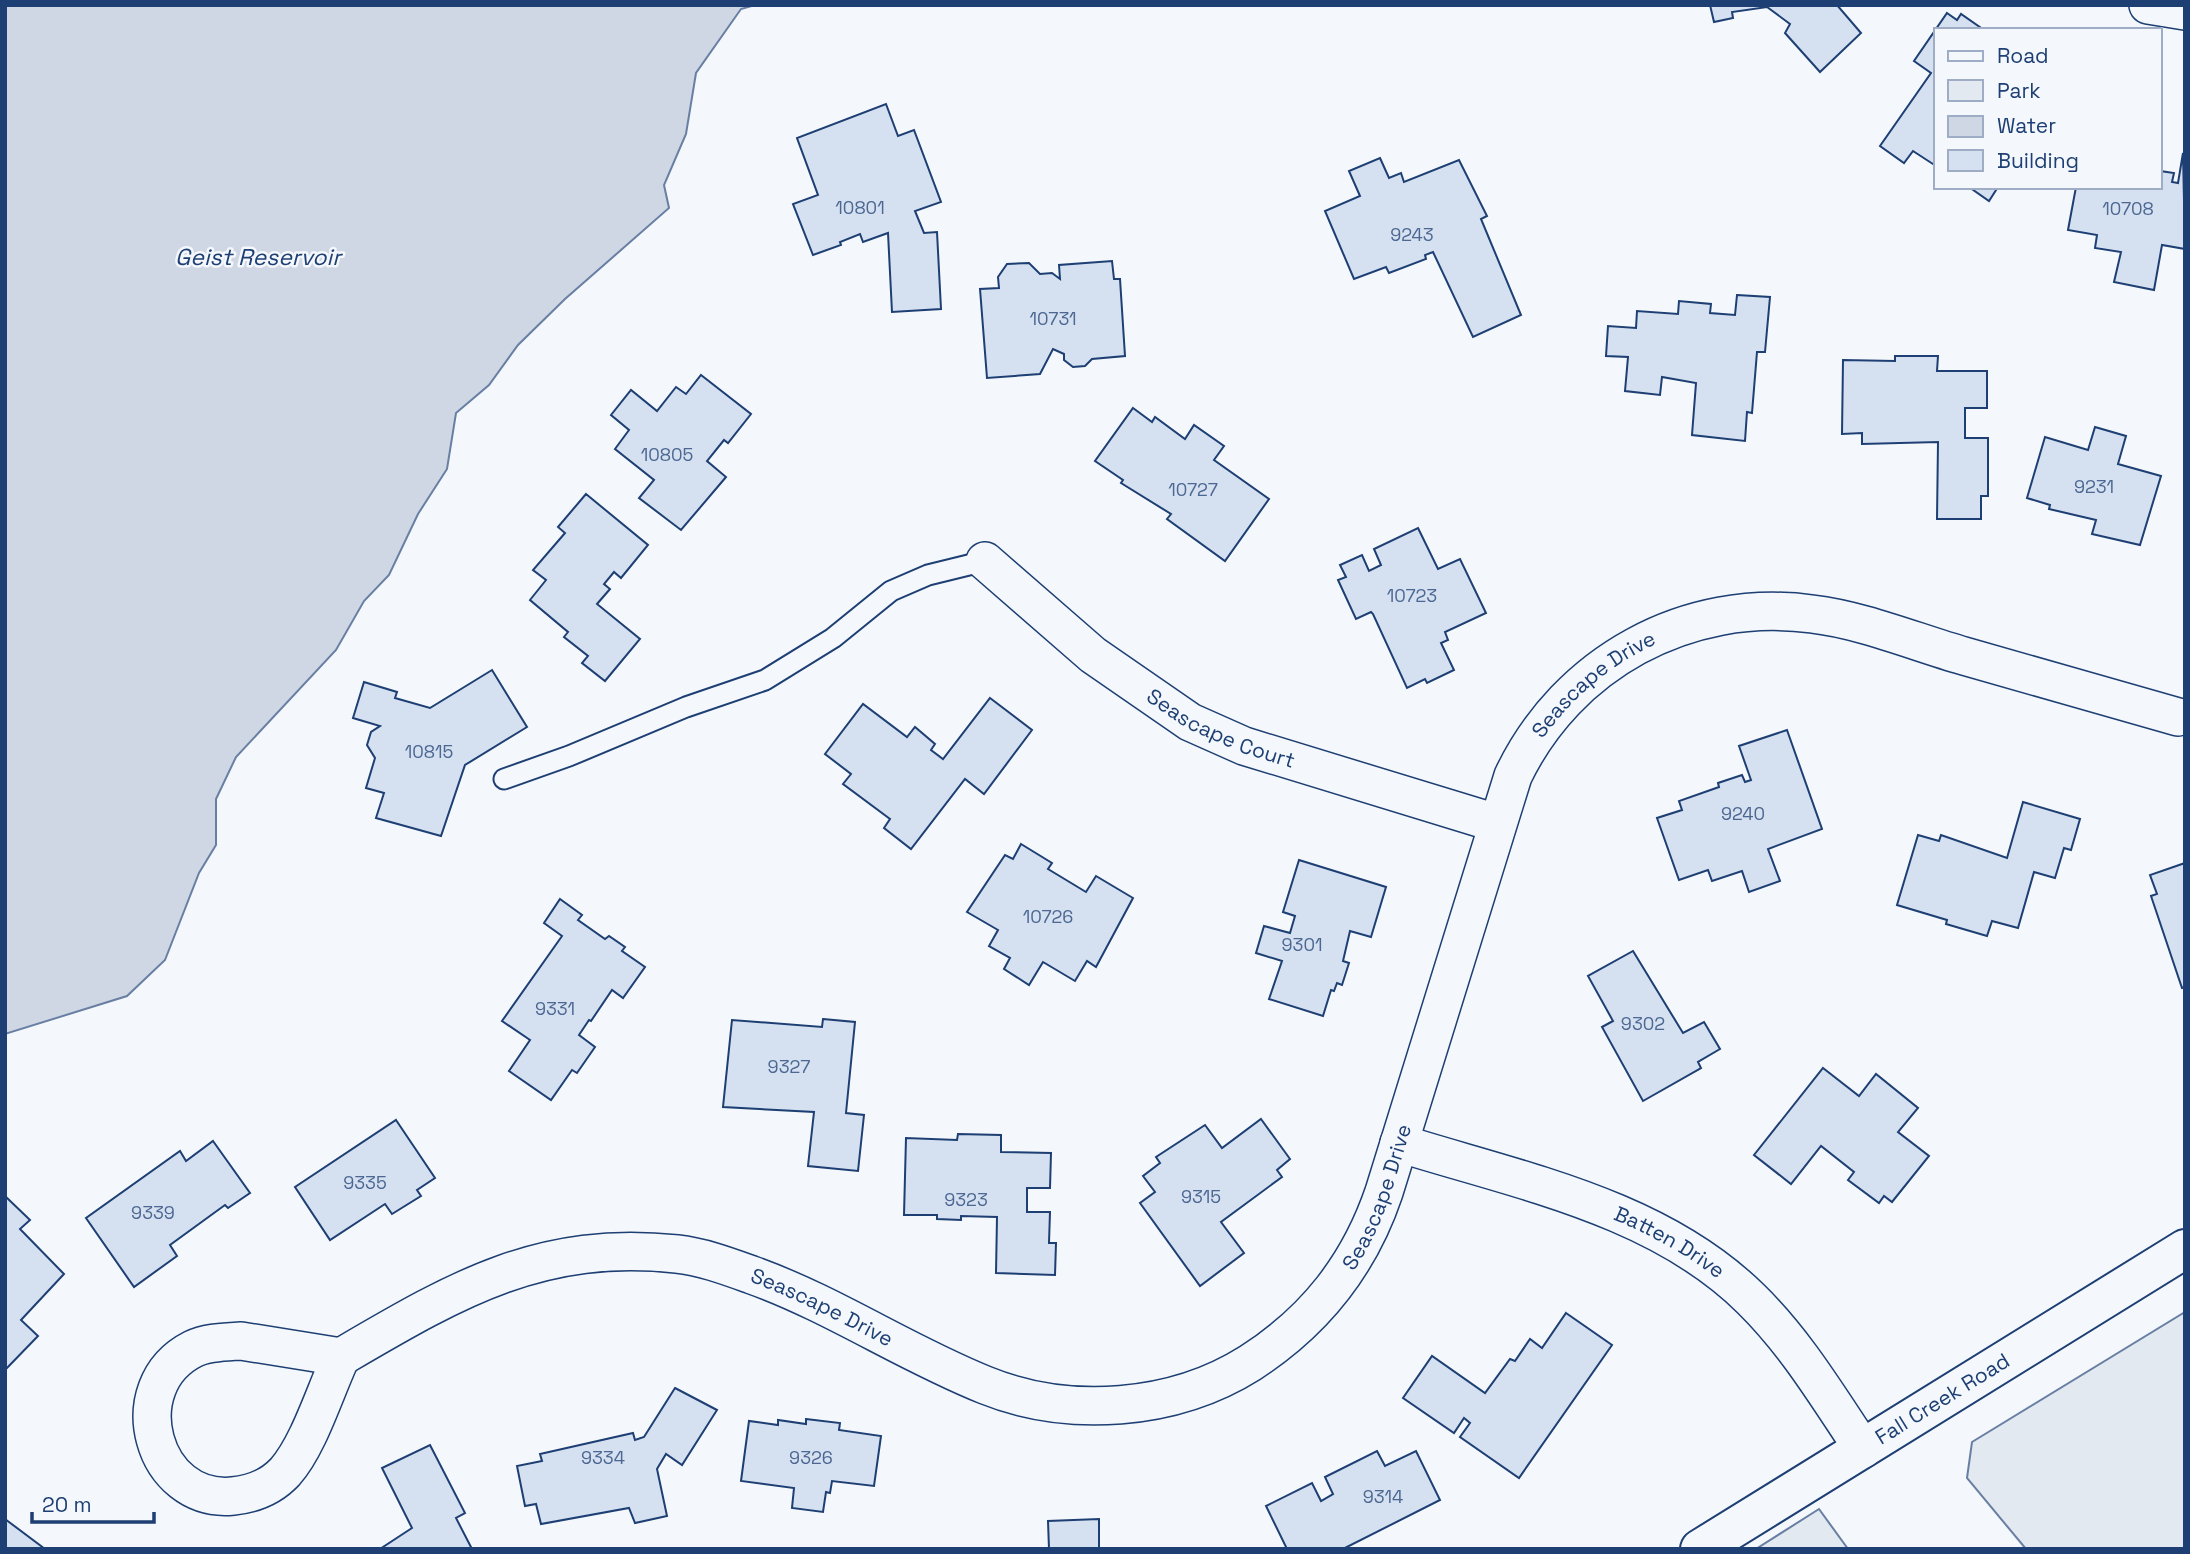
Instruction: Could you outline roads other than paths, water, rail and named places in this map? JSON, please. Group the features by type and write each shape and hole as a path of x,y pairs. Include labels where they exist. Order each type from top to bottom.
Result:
{"main road":[{"name":"Fall Creek Road","path":"1700,1549 2185,1249"}],"street":[{"path":"2148,5 2185,10"},
{"name":"Seascape Court","path":"985,561 1093,655 1190,722 1244,746 1496,823"},
{"name":"Seascape Drive","path":"341,1357 469,1285 505,1271 598,1252 636,1251 684,1255 730,1265 784,1286 985,1385 1022,1397 1078,1405 1154,1400 1226,1378 1275,1348 1305,1322 1342,1279 1362,1247 1377,1213 1509,785 1532,740 1581,682 1628,648 1699,619 1737,612 1795,612 1833,617 2178,717"},
{"name":"Batten Drive","path":"1399,1143 1622,1214 1675,1240 1738,1286 1779,1328 1803,1358 1863,1449"},
{"path":"241,1341 341,1357 295,1458 276,1481 262,1490 224,1497 207,1495 173,1475 160,1458 151,1429 156,1392 166,1373 194,1349 241,1341"}],"lane":[{"path":"504,779 569,756 686,707 765,680 833,638 891,591 928,575 985,561"}],"water":[{"name":"Geist Reservoir","path":"5,5 755,5 741,9 696,73 686,134 664,185 669,208 565,299 518,345 489,385 456,413 447,469 418,514 389,575 364,601 336,650 236,757 216,799 216,845 199,873 165,960 127,996 5,1034"}]}
